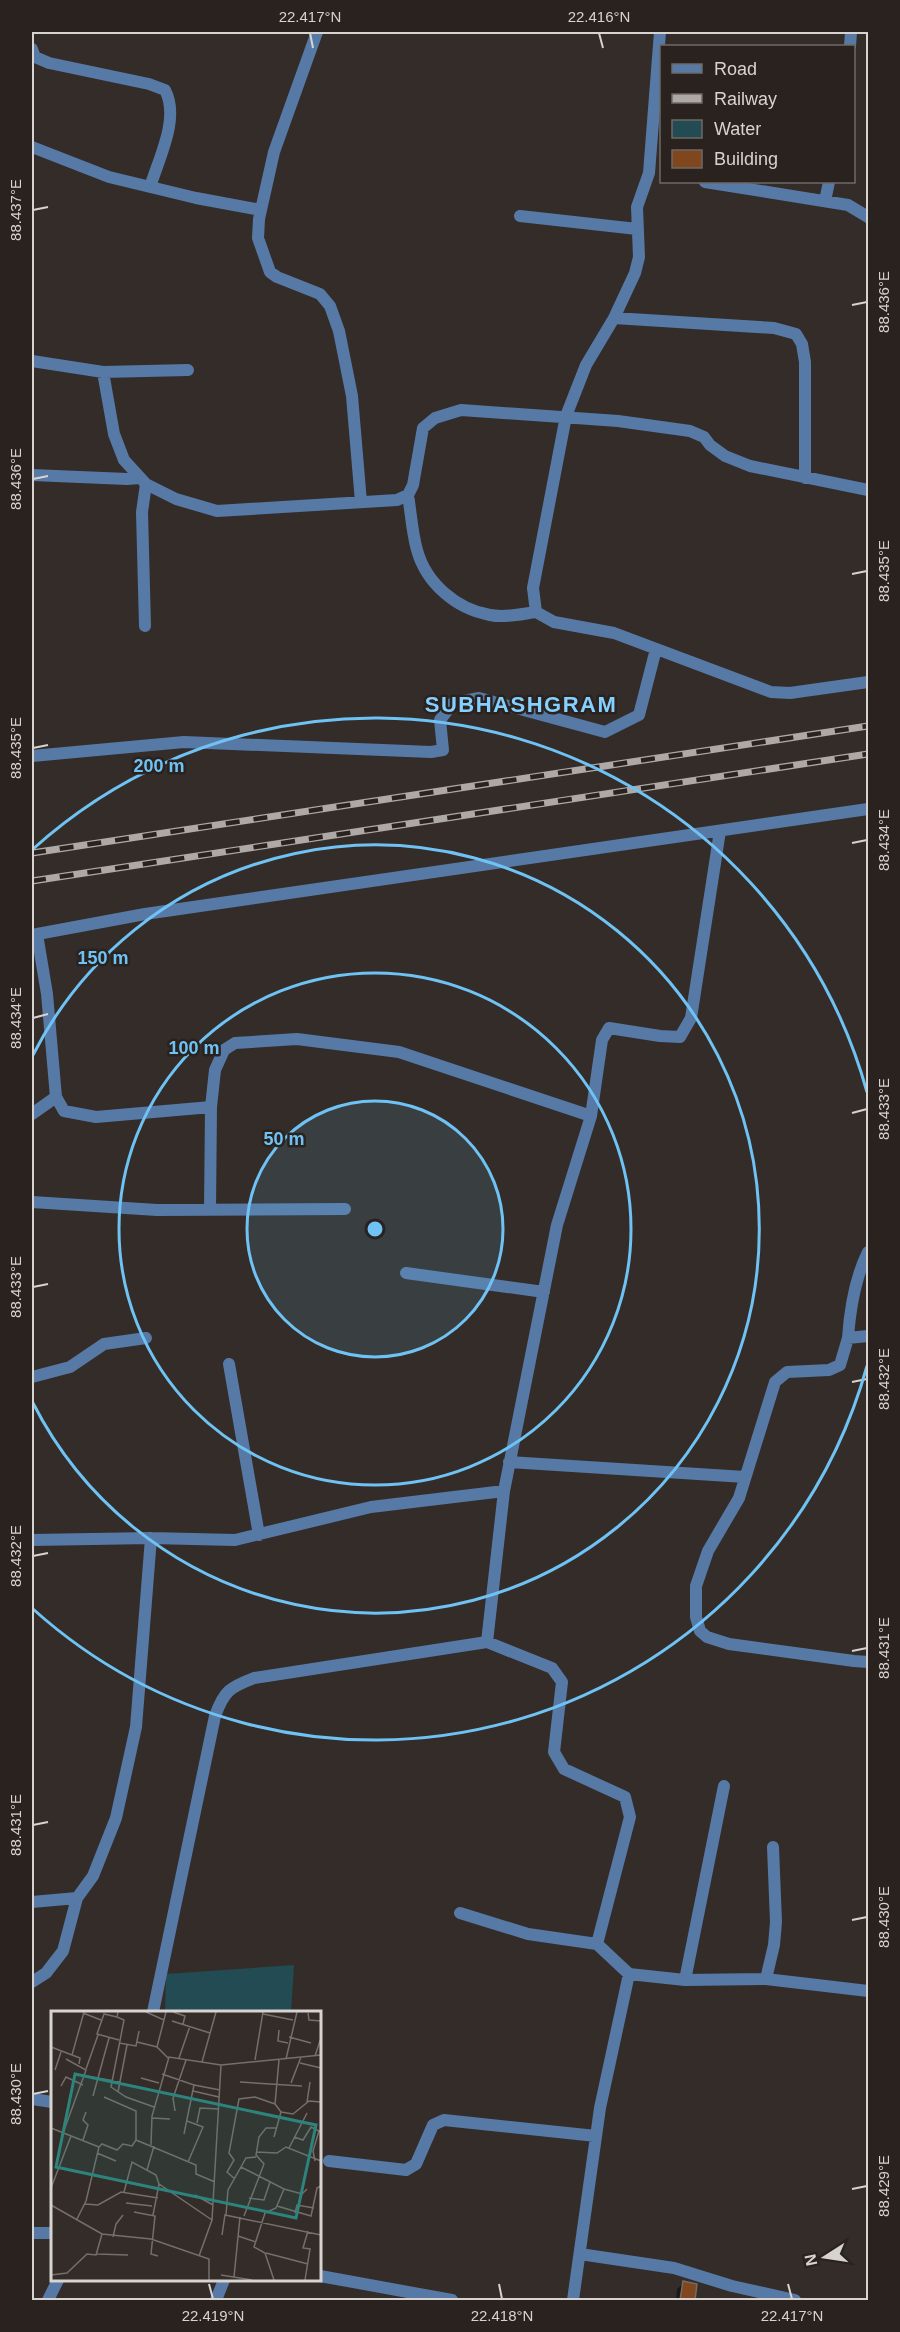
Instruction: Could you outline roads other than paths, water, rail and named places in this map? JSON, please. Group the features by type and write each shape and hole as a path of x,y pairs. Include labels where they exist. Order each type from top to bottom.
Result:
{"street":[{"path":"317,32 274,152 261,210 258,238 270,272 277,278 320,294 330,306 339,331 352,396 361,502"},
{"path":"536,612 533,588 566,416 586,365 615,318 635,273 639,257 637,207 655,174 660,32"},
{"path":"32,49 35,57 50,63 149,84 165,90 171,101 170,123 150,187"},
{"path":"32,147 109,177 196,198 261,210"},
{"path":"711,183 848,204 868,217"},
{"path":"825,201 829,183"},
{"path":"520,216 637,229"},
{"path":"615,318 774,328 796,334 802,344 805,362 806,478"},
{"path":"32,361 104,372 188,370"},
{"path":"104,372 114,434 124,460 143,481 176,500 217,511 397,500 408,495"},
{"path":"868,490 750,466 725,456 710,445 704,437 690,431 566,416 461,410 435,418 423,428 413,485 408,495 417,550 425,570 438,587 457,603 490,615 504,616 536,612 554,622 614,633 771,692 790,693 868,682"},
{"path":"32,475 143,481"},
{"path":"143,481 145,626"},
{"path":"32,756 184,742 432,752 442,750 440,720 453,703 479,698 605,732 639,716 657,649"},
{"path":"212,1107 96,1118 64,1111 57,1097 47,994 34,934 144,914 868,809"},
{"path":"487,1642 509,1462 557,1225 591,1116 602,1040 609,1028 680,1037 691,1018 720,831"},
{"path":"210,1209 215,1070 224,1050 235,1043 297,1039 399,1052 591,1116"},
{"path":"32,1114 57,1097"},
{"path":"32,1202 157,1210 345,1209"},
{"path":"868,1252 861,1267 850,1316 848,1338 840,1365 829,1370 787,1372 775,1382 739,1498 708,1551 696,1586 696,1617 700,1631 707,1637 729,1644 868,1662"},
{"path":"406,1273 544,1292"},
{"path":"848,1338 868,1336"},
{"path":"32,1377 70,1367 104,1344 146,1338"},
{"path":"229,1364 259,1535"},
{"path":"509,1462 745,1477"},
{"path":"32,1540 151,1538 234,1540 371,1507 504,1491"},
{"path":"32,1982 46,1974 63,1951 77,1898 93,1876 116,1818 136,1727 151,1538"},
{"path":"153,2011 215,1716 222,1697 234,1686 254,1678 487,1642 552,1668 562,1682 554,1752 564,1769 625,1797 630,1817 597,1944"},
{"path":"685,1980 724,1786"},
{"path":"765,1979 774,1945 776,1922 773,1847"},
{"path":"32,1902 77,1898"},
{"path":"460,1913 528,1934 597,1944 629,1974 685,1980 765,1979 868,1991"},
{"path":"573,2301 600,2108 629,1974"},
{"path":"32,2099 51,2102"},
{"path":"328,2161 406,2170 416,2164 433,2125 444,2120 597,2136"},
{"path":"32,2233 51,2233"},
{"path":"580,2254 674,2268 732,2286 795,2301"},
{"path":"321,2276 452,2301"},
{"path":"48,2301 57,2281"},
{"path":"216,2301 224,2281"}],"water":[{"path":"294,1965 291,2011 165,2011 166,1974"}],"railway":[{"path":"32,853 868,726"},
{"path":"32,881 868,754"}],"district":[{"name":"SUBHASHGRAM","path":"521,704"}]}
